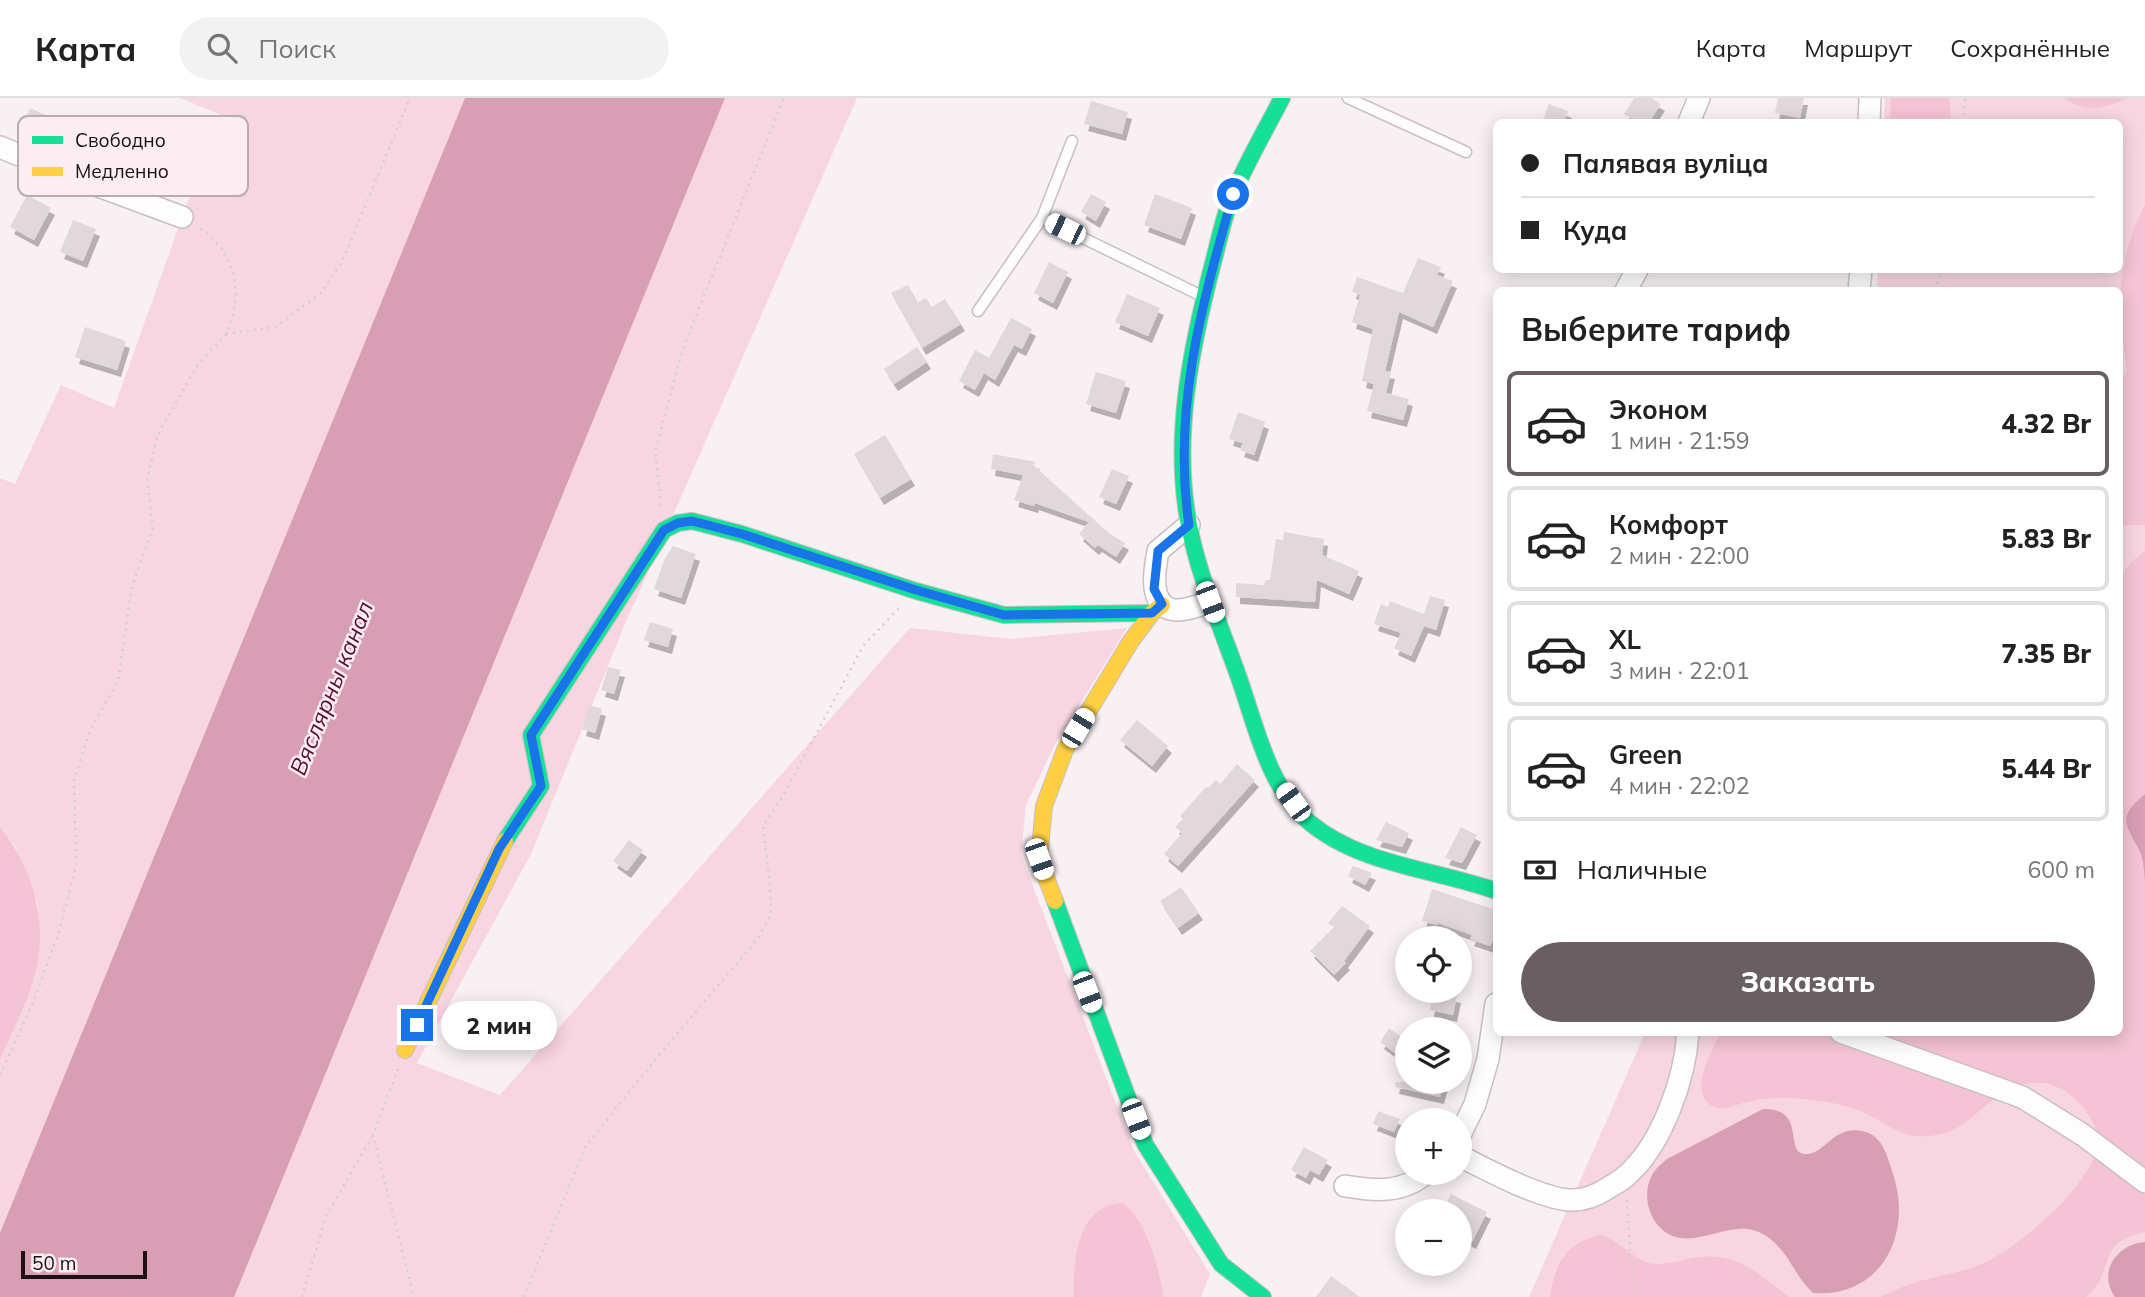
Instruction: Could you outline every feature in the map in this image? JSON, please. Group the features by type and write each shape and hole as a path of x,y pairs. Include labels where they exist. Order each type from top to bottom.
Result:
{"street":[{"path":"1282,98 1233,194 1204,297 1187,384 1184,457 1189,525 1210,602 1254,724 1280,785 1306,820 1332,839 1380,861 1477,883 1493,890"},
{"path":"1690,119 1699,98"},
{"path":"1869,119 1870,98"},
{"path":"0,147 18,155"},
{"path":"125,196 182,217"},
{"path":"405,1050 499,849 541,786 531,735 664,530 678,523 692,521 1004,615 1170,610 1210,602"},
{"path":"1189,525 1158,551 1154,589 1157,609 1131,641 1065,750 1044,806 1039,859 1145,1144 1221,1264 1263,1297"},
{"path":"1472,1108 1488,1059 1493,1025"},
{"path":"1472,1161 1538,1191 1568,1200 1593,1197 1626,1176 1653,1143 1669,1109 1687,1055 1688,1036"},
{"path":"1852,1036 2022,1097 2083,1135 2145,1182"},
{"path":"1345,1186 1376,1192 1405,1185"}],"lane":[{"path":"1348,98 1466,152"},
{"path":"978,311 1042,218 1072,141"},
{"path":"1042,218 1204,297"}],"path":[{"path":"226,334 275,327 321,293 342,262 410,98"},
{"path":"664,530 655,452 683,348 784,98"},
{"path":"1964,119 1965,98"},
{"path":"0,1075 32,1005 59,932 76,865 74,781 90,730 118,681 132,586 153,528 147,478 158,434 197,366 226,334 234,313 236,293 233,270 223,250 207,233 182,217"},
{"path":"524,1297 585,1147 757,940 771,915 763,826 783,796 863,646 916,590"},
{"path":"302,1297 326,1216 373,1135 405,1050"},
{"path":"373,1135 414,1297"},
{"path":"1626,1176 1630,1264 1637,1297"}],"shaded area":[{"path":"180,98 857,98 625,624 531,854 417,1063 500,1095 910,628 1010,639 1127,628 1055,744 1026,805 1021,855 1134,1151 1210,1274 1201,1297 0,1297 0,1059 32,983 39,925 37,902 22,862 15,846 0,827 0,478 15,484 61,385 114,408 190,196 248,196 248,116 218,116 219,114"},
{"path":"1885,98 2145,98 2145,1297 1529,1297 1644,1036 2123,1036 2123,287 1877,287 1878,273 2123,273 2123,119 1884,119"},
{"path":"1891,98 1949,98 1951,119 1890,119"},
{"path":"2064,98 2127,98 2095,108 2080,106"},
{"path":"2145,205 2145,525 2123,525 2123,378 2127,372 2123,345 2121,287 2125,260"},
{"path":"2145,551 2145,1232 2118,1243 2101,1278 2086,1297 1880,1297 1915,1283 1986,1262 2038,1226 2074,1189 2096,1152 2096,1131 2083,1107 2060,1088 2043,1083 2027,1083 2000,1095 1954,1129 1941,1134 1919,1136 1893,1129 1853,1108 1825,1102 1771,1098 1715,1107 1707,1102 1703,1095 1702,1077 1705,1067 1719,1036 2123,1036 2123,574 2131,562"},
{"path":"0,827 20,857 34,891 40,946 26,1001 0,1059"},
{"path":"1123,1203 1139,1221 1145,1233 1159,1273 1163,1297 1074,1297 1077,1252 1087,1224 1107,1206"},
{"path":"1602,1235 1638,1258 1654,1264 1707,1256 1734,1260 1756,1272 1789,1297 1550,1297 1555,1274 1565,1255 1580,1242"}],"water":[{"name":"Вяслярны канал","path":"465,98 725,98 234,1297 0,1297 0,1233"},
{"path":"2145,794 2145,881 2141,855 2126,821 2130,809"},
{"path":"1763,1109 1785,1115 1793,1130 1795,1146 1804,1154 1818,1150 1838,1135 1855,1130 1871,1134 1882,1146 1896,1187 1898,1223 1895,1238 1882,1265 1860,1284 1846,1290 1813,1293 1782,1250 1756,1231 1736,1229 1696,1238 1676,1237 1667,1233 1654,1220 1647,1193 1652,1175 1659,1166 1667,1159"},
{"path":"2145,1242 2145,1297 2115,1297 2108,1278 2113,1261 2126,1248"}],"building":[{"path":"1634,98 1651,98 1661,104 1651,119 1633,119 1624,114"},
{"path":"1778,98 1804,98 1800,118 1775,113"},
{"path":"1091,101 1128,112 1122,134 1084,124"},
{"path":"1549,104 1568,111 1565,119 1543,119"},
{"path":"30,108 46,115 46,116 26,116"},
{"path":"1091,194 1106,202 1096,221 1081,212"},
{"path":"1155,194 1192,208 1181,239 1144,225"},
{"path":"26,196 51,208 34,240 10,227"},
{"path":"73,220 96,229 83,261 60,252"},
{"path":"1418,258 1441,267 1437,275 1453,281 1433,327 1399,312 1385,371 1391,372 1386,393 1409,399 1403,420 1367,411 1374,384 1362,381 1373,329 1352,322 1360,295 1352,292 1357,277 1403,293"},
{"path":"1049,262 1068,272 1053,303 1034,293"},
{"path":"908,285 917,303 926,298 932,307 945,299 961,324 922,348 891,293"},
{"path":"1127,294 1160,308 1148,336 1115,322"},
{"path":"1011,318 1032,329 1022,349 1014,345 995,380 984,373 975,390 959,381 975,350 989,358"},
{"path":"85,327 126,341 117,370 75,357"},
{"path":"917,347 927,362 894,384 884,369"},
{"path":"1096,372 1126,381 1116,413 1086,404"},
{"path":"1238,412 1265,422 1254,455 1240,450 1243,443 1229,439"},
{"path":"885,435 911,479 880,498 854,454"},
{"path":"993,454 1036,462 1033,465 1110,534 1125,543 1116,557 1098,545 1095,548 1079,534 1089,522 1035,503 1034,506 1014,500 1023,475 991,469"},
{"path":"1112,469 1129,476 1116,504 1099,497"},
{"path":"1284,532 1324,539 1322,555 1359,571 1349,594 1317,580 1315,602 1236,597 1236,583 1264,585 1265,580 1270,580 1276,539 1283,540"},
{"path":"673,546 696,554 681,598 654,589 664,560"},
{"path":"1430,596 1445,600 1436,630 1424,626 1411,656 1394,648 1401,633 1374,624 1381,604 1388,607 1390,601 1424,614"},
{"path":"650,622 673,629 668,647 644,640"},
{"path":"608,667 621,670 614,694 601,690"},
{"path":"589,705 602,709 595,733 582,729"},
{"path":"1137,720 1168,746 1152,766 1120,740"},
{"path":"1237,764 1255,780 1178,866 1164,854 1182,833 1175,827 1183,819 1180,816 1206,787 1216,780 1220,784"},
{"path":"1386,822 1409,833 1402,847 1376,840"},
{"path":"1461,827 1477,835 1462,863 1445,858"},
{"path":"629,840 643,850 627,871 613,861"},
{"path":"1353,866 1372,873 1365,885 1348,876"},
{"path":"1181,887 1199,913 1178,928 1160,901"},
{"path":"1432,889 1493,909 1493,940 1490,946 1472,940 1472,926 1437,925 1422,921"},
{"path":"1342,906 1370,926 1344,961 1346,963 1334,975 1310,951 1334,927 1328,923"},
{"path":"1431,1003 1456,1003 1453,1015 1430,1010"},
{"path":"1389,1028 1395,1032 1395,1053 1380,1042"},
{"path":"1378,1111 1395,1117 1394,1132 1373,1124"},
{"path":"1304,1147 1328,1160 1319,1175 1310,1170 1306,1178 1291,1170"},
{"path":"1451,1194 1461,1199 1449,1199"},
{"path":"1472,1204 1487,1212 1472,1242"},
{"path":"1331,1276 1360,1297 1316,1297"}],"traffic: fast":[{"path":"1282,98 1243,172 1229,205 1191,360 1182,459 1184,492 1193,545 1258,737 1274,775 1295,808 1309,822 1351,848 1374,857 1493,890"},
{"path":"505,841 541,786 531,735 664,530 678,523 692,521 742,534 916,591 1004,615 1152,613"},
{"path":"1055,901 1145,1144 1221,1264 1263,1297"}],"traffic: slow":[{"path":"1055,901 1039,859 1044,806 1065,750 1131,641 1152,613 1162,605"},
{"path":"405,1050 505,841"}],"route":[{"path":"417,1025 499,849 541,786 531,735 664,530 678,523 692,521 1004,615 1152,613 1162,604 1154,589 1154,569 1158,551 1189,525 1184,457 1187,384 1204,297 1233,194"}]}
